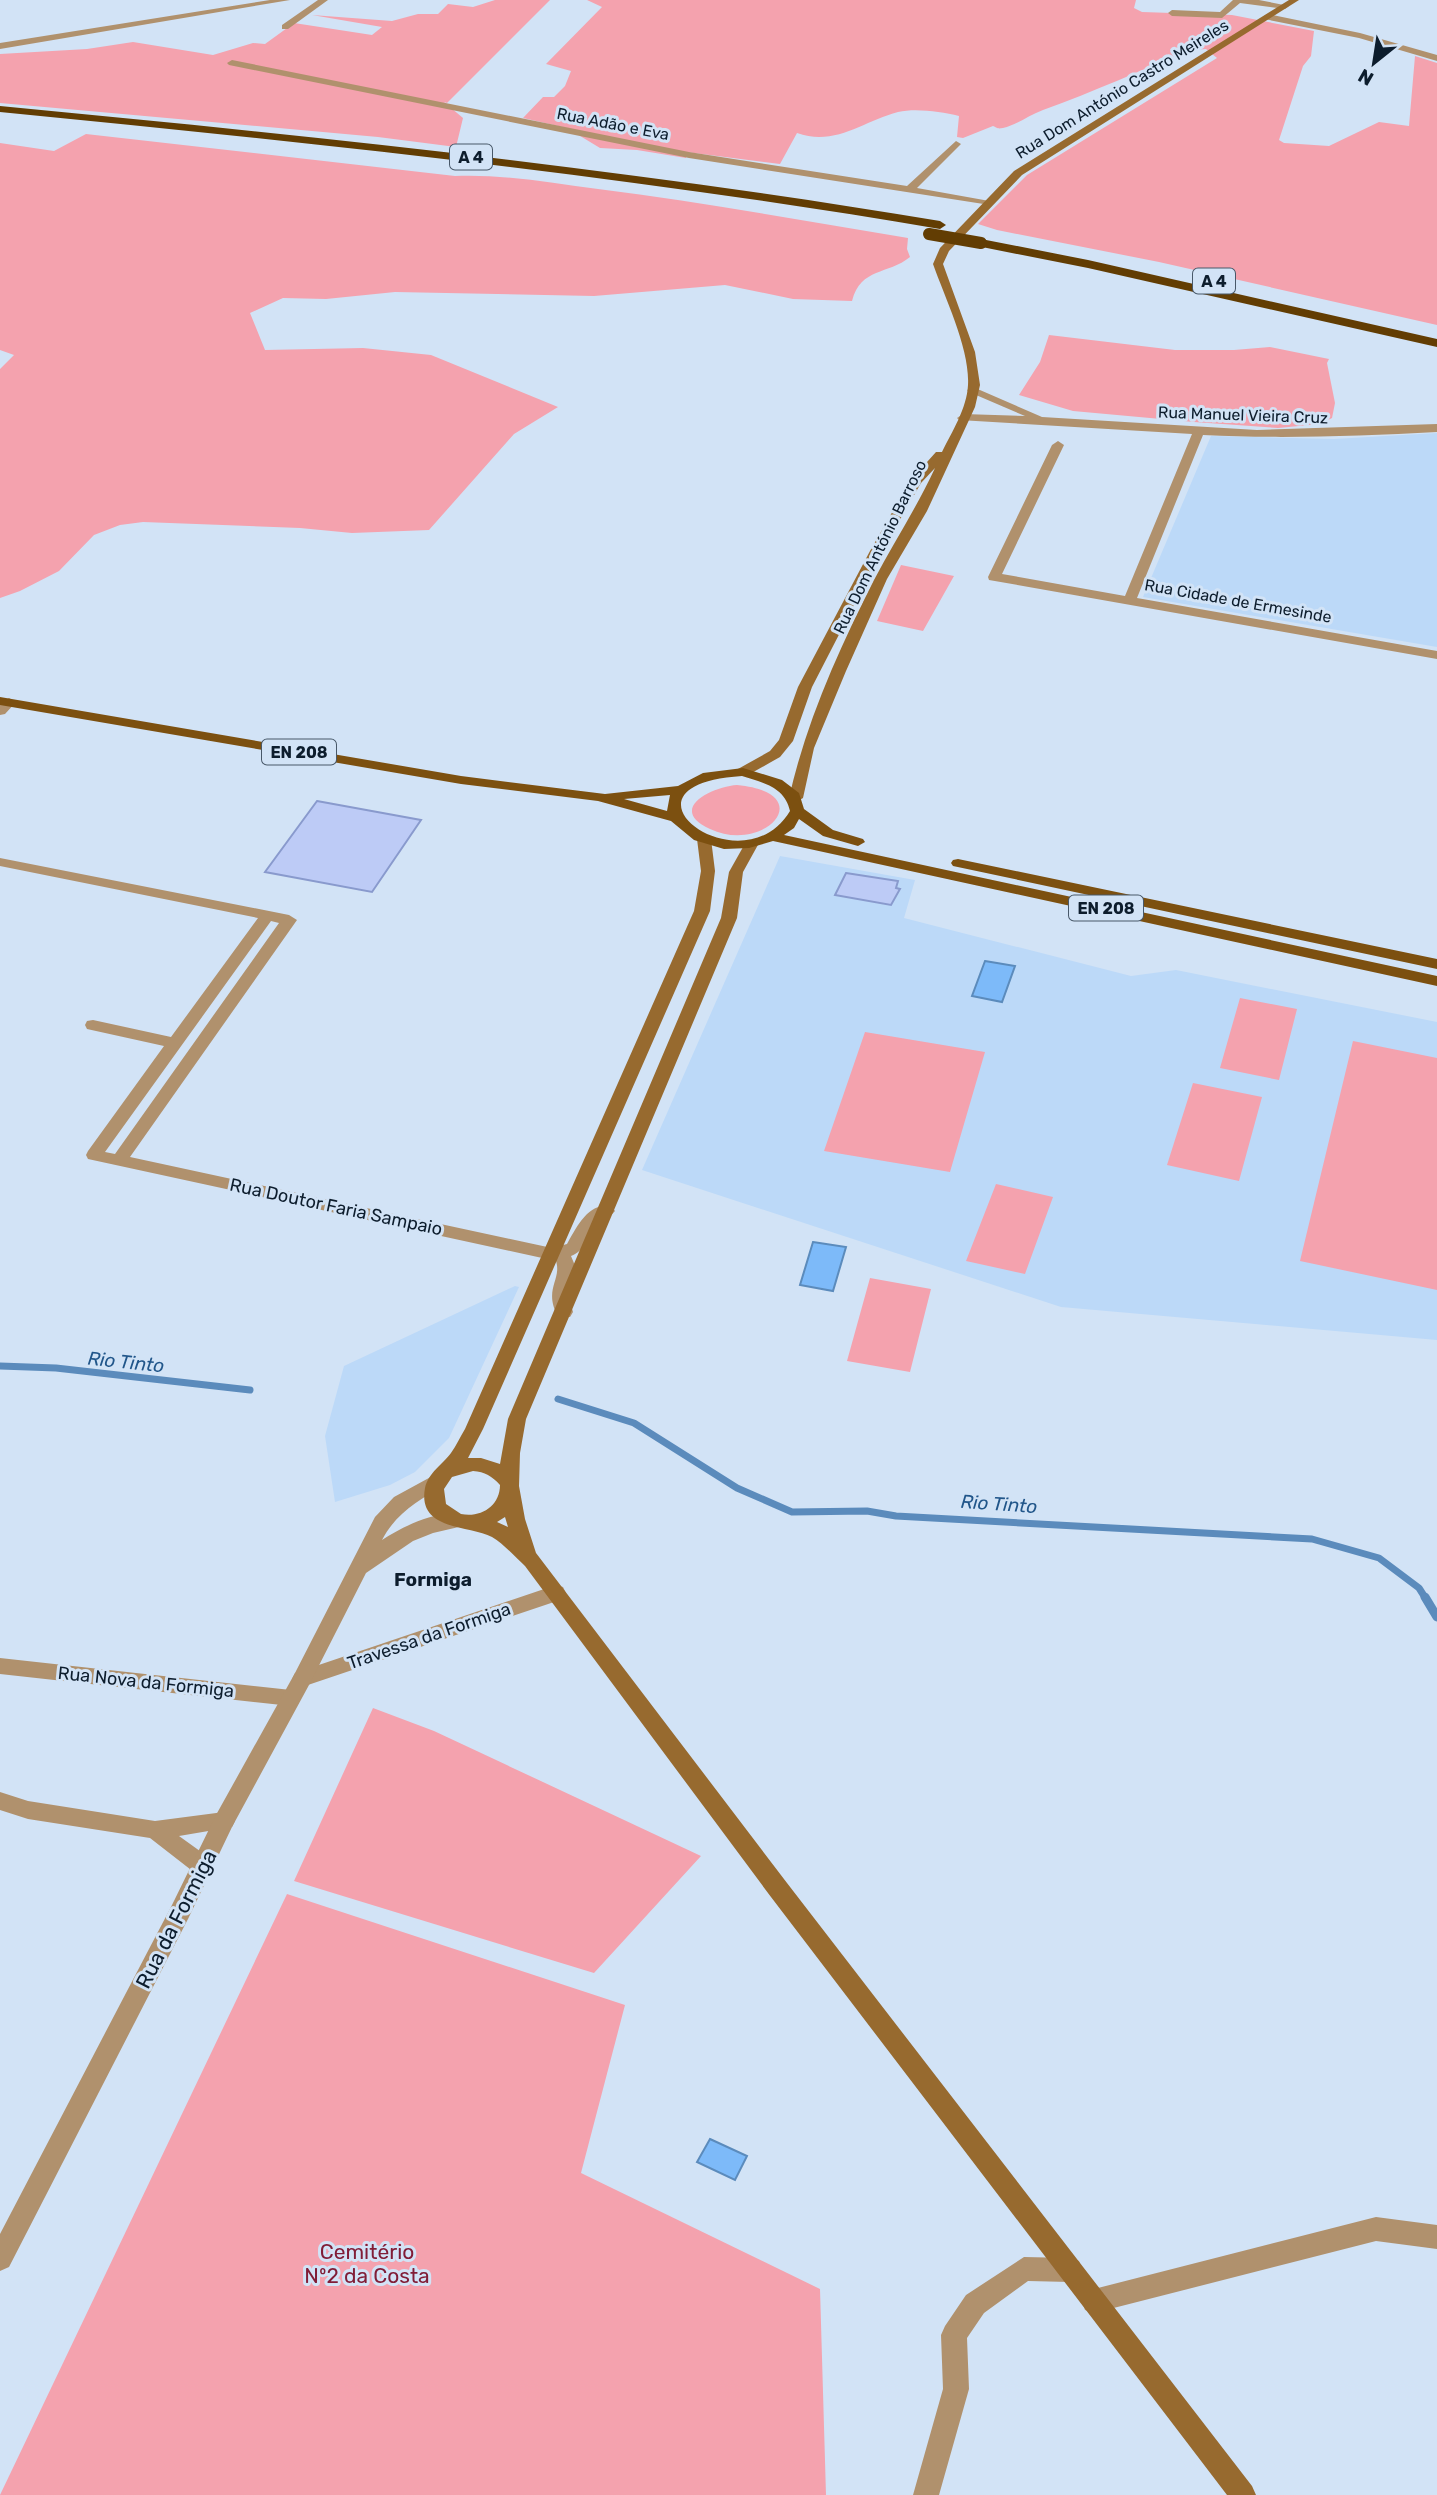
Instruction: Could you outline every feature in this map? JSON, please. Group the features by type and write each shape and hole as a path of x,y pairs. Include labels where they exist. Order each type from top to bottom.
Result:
{"highway":[{"name":"A 4","path":"0,109 536,164 746,192 985,239 1098,255 1437,332"},
{"name":"A 4","path":"0,119 312,149 611,183 935,230"},
{"name":"A 4","path":"985,239 1437,343"}],"main road":[{"name":"Rua Dom António Castro Meireles","path":"950,445 966,413 973,390 969,352 938,264 944,250 1018,173 1296,0"},
{"name":"Rua Dom António Barroso","path":"743,772 775,754 786,741 805,687 876,551 916,481 950,445"},
{"name":"Rua Dom António Barroso","path":"797,806 807,748 839,671 881,579 921,511 950,445"},
{"name":"EN 208","path":"3,705 461,780 599,797 674,817 685,830 704,839 727,844 752,843 775,837 839,849 1437,981"},
{"name":"EN 208","path":"599,797 681,790 697,779 719,773 743,772 785,786 797,806 828,833 849,840 1437,964"},
{"path":"674,817 673,803 681,790"},
{"path":"775,837 791,826 797,806"},
{"path":"704,839 708,871 702,911 467,1444 442,1476 433,1499 437,1508 462,1522 502,1533 532,1561 787,1901 1243,2495"},
{"path":"532,1561 523,1541 509,1486 509,1455 517,1419 729,918 736,872 752,843"},
{"path":"442,1476 456,1467 481,1464 492,1467 509,1486"},
{"path":"462,1522 493,1516 503,1509 509,1486"}],"street":[{"path":"0,46 286,0"},
{"path":"285,27 324,0"},
{"path":"1172,13 1222,15 1239,0 1285,6"},
{"path":"1267,17 1360,36 1437,58"},
{"name":"Rua Adão e Eva","path":"232,63 689,155 990,202"},
{"path":"911,188 956,144"},
{"name":"Rua Manuel Vieira Cruz","path":"973,390 1042,418"},
{"name":"Rua Manuel Vieira Cruz","path":"966,413 1199,431 1332,434 1437,428"},
{"name":"Rua Cidade de Ermesinde","path":"1199,431 1130,600 1437,654"},
{"path":"1058,445 994,577 1130,600"},
{"path":"0,862 289,920 119,1161"},
{"name":"Rua Doutor Faria Sampaio","path":"267,916 94,1155 552,1254"},
{"path":"93,1025 173,1043"},
{"path":"552,1254 572,1251 587,1224 606,1211"},
{"path":"552,1254 562,1256 567,1262 568,1270 559,1290 564,1312"},
{"name":"Rua da Formiga","path":"0,2259 224,1821 302,1679 382,1522 401,1502 442,1476"},
{"name":"Rua da Formiga","path":"353,1580 366,1564 386,1547 408,1534 439,1522 462,1522"},
{"name":"Travessa da Formiga","path":"302,1679 556,1593"},
{"name":"Rua Nova da Formiga","path":"0,1666 291,1699"},
{"path":"0,1801 28,1810 155,1830 224,1821"},
{"path":"155,1830 203,1866"},
{"path":"1094,2301 1376,2229 1437,2238"},
{"path":"926,2495 956,2389 954,2335 975,2304 1024,2269 1070,2270"}],"shaded area":[{"path":"1437,433 1437,647 1143,597 1211,436 1334,439"},
{"path":"780,856 915,880 904,918 1131,976 1176,970 1437,1022 1437,1340 1061,1307 642,1170"},
{"path":"515,1286 519,1287 449,1438 415,1472 390,1485 335,1502 325,1436 344,1366"}],"green space":[{"path":"495,0 550,0 447,103 444,102 463,118 456,147 378,137 0,103 0,54 87,49 133,42 213,55 253,43 265,44 294,23 372,35 382,27 312,15 392,21 418,14 438,14 448,4 473,7"},
{"path":"587,0 1136,0 1134,8 1142,12 1232,15 1314,31 1311,56 1303,66 1279,140 1284,143 1329,146 1379,122 1409,126 1415,56 1437,63 1437,325 978,224 1027,175 1217,58 1206,49 1193,50 1174,57 1038,112 1008,127 993,126 963,138 957,137 959,116 913,110 885,116 836,135 824,137 797,133 780,164 686,152 686,158 637,150 600,148 567,128 523,118 543,97 554,97 565,86 571,71 546,64 602,7"},
{"path":"86,134 455,176 491,176 676,200 908,238 907,249 910,257 862,282 852,301 793,299 725,285 594,296 395,292 326,299 283,298 250,313 265,350 363,348 431,355 558,407 514,434 429,530 352,533 300,528 143,522 120,525 94,535 59,571 0,598 0,369 14,355 0,350 0,143 54,151"},
{"path":"1049,335 1175,350 1270,347 1329,359 1327,363 1335,403 1332,418 1320,424 1278,428 1194,422 1073,411 1019,395 1040,362"},
{"path":"901,565 954,576 923,631 877,621"},
{"path":"737,785 762,790 776,799 780,809 775,820 764,829 749,834 730,835 710,829 692,814 698,800 716,790"},
{"path":"1240,998 1297,1009 1279,1080 1220,1068"},
{"path":"865,1032 985,1052 950,1172 824,1151"},
{"path":"1353,1041 1437,1058 1437,1290 1300,1261"},
{"path":"1193,1083 1262,1097 1239,1181 1167,1165"},
{"path":"996,1184 1053,1197 1025,1274 966,1261"},
{"path":"870,1278 931,1289 910,1372 847,1361"},
{"path":"373,1708 434,1731 701,1856 594,1973 294,1881"},
{"name":"Cemitério Nº2 da Costa","path":"287,1894 625,2005 581,2173 820,2289 826,2495 0,2495"}],"water":[{"path":"985,961 1015,966 1002,1002 972,996"},
{"path":"813,1242 846,1247 833,1291 800,1285"},
{"path":"710,2139 747,2156 735,2180 697,2162"}],"building":[{"path":"317,801 421,820 372,892 265,872"},
{"path":"846,873 898,881 896,888 900,889 891,905 835,895"}],"waterway":[{"name":"Rio Tinto","path":"0,1366 56,1368 250,1390"},
{"name":"Rio Tinto","path":"558,1399 634,1423 737,1488 792,1512 867,1511 896,1516 1312,1539 1379,1558 1419,1588 1426,1599"},
{"name":"Rio Tinto","path":"1425,1597 1437,1617"}],"district":[{"name":"Formiga","path":"433,1579"}]}
